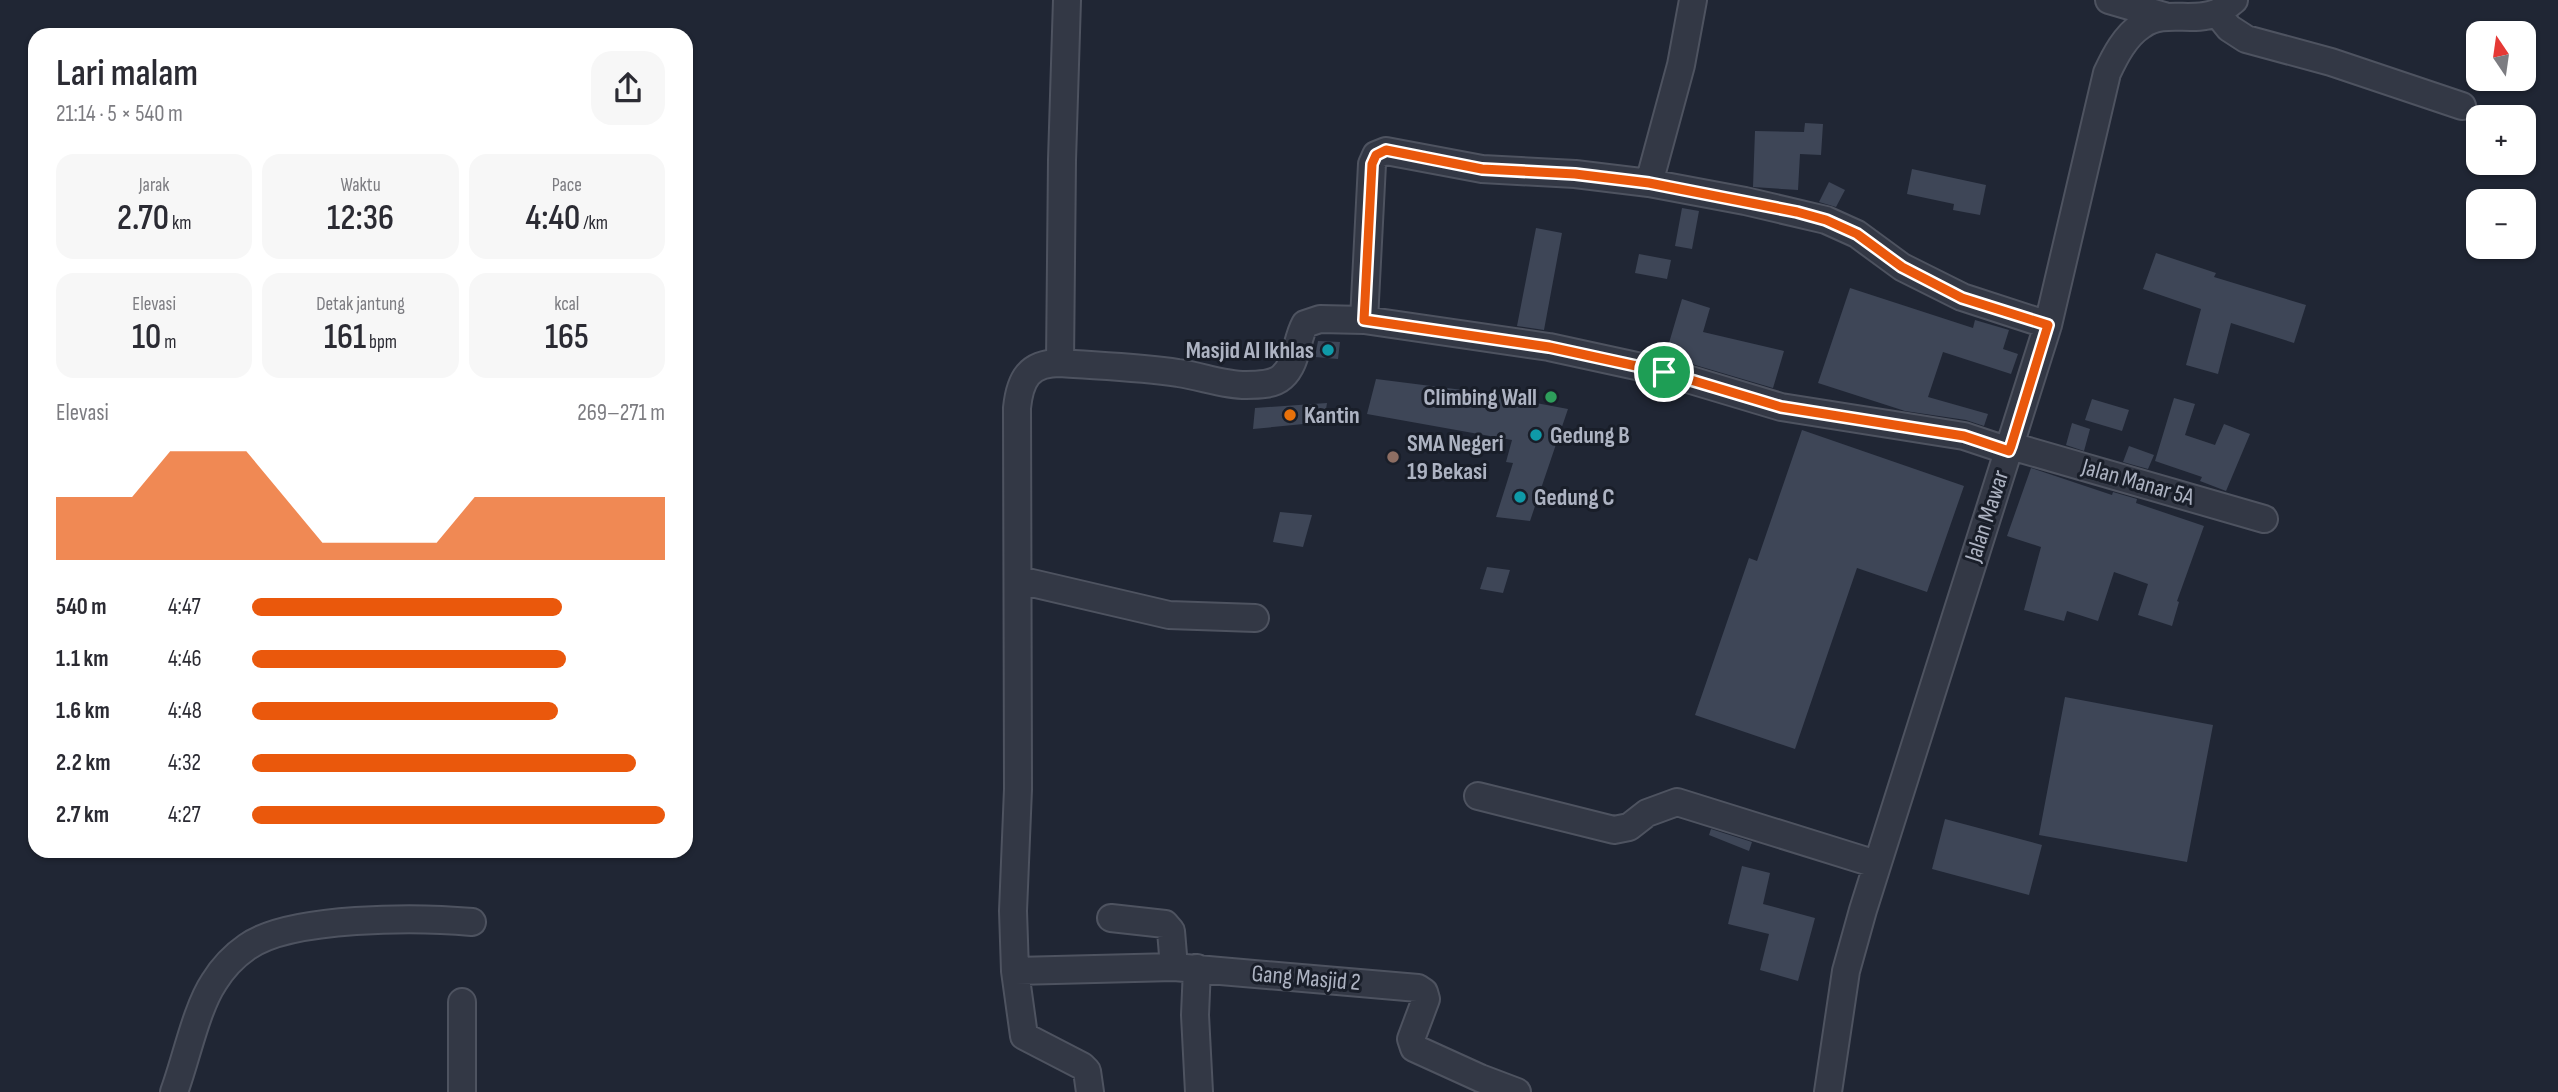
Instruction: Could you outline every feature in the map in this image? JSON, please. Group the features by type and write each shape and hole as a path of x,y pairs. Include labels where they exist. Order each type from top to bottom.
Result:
{"street":[{"path":"1067,0 1060,363 1044,363 1028,373 1018,388 1018,789 1013,911 1015,971 1024,1036 1082,1066 1087,1071 1090,1092"},
{"path":"1649,183 1681,65 1693,0"},
{"path":"2113,1 2164,16"},
{"path":"2225,7 2229,28 2246,39 2331,62 2462,106"},
{"name":"Jalan Mawar","path":"1828,1092 1846,971 1876,864 2048,325 2107,73 2116,54 2132,33 2144,23 2164,16 2225,7"},
{"path":"1364,320 1372,164 1380,152 1405,153 1482,169 1575,174 1649,183 1826,220 1857,234 1902,267 1962,298 2048,325"},
{"name":"Jalan Manar 5A","path":"1060,363 1181,373 1243,385 1270,384 1288,370 1305,324 1320,319 1364,320 1549,347 1664,372 1781,407 1964,436 2263,519"},
{"path":"1019,580 1169,615 1255,618"},
{"path":"1478,796 1614,830 1629,827 1647,813 1677,802 1876,864"},
{"path":"174,1092 206,995 216,978 248,946 294,930 327,925 417,918 472,922"},
{"path":"1111,918 1165,924 1171,930 1186,968 1195,1015 1199,1092"},
{"name":"Gang Masjid 2","path":"1015,971 1186,968 1418,988 1424,992 1426,999 1410,1039 1414,1048 1477,1085 1517,1092"},
{"path":"462,1002 462,1092"}],"building":[{"path":"1805,123 1823,124 1821,155 1800,154 1798,190 1753,187 1755,131 1804,132"},
{"path":"1912,169 1986,185 1980,215 1953,210 1954,204 1907,194"},
{"path":"1829,182 1845,190 1836,207 1819,202"},
{"path":"1682,208 1699,211 1692,249 1675,246"},
{"path":"1536,228 1562,233 1544,330 1517,326"},
{"path":"2156,253 2216,273 2214,277 2306,305 2294,343 2231,323 2218,374 2186,365 2201,309 2143,289"},
{"path":"1639,254 1671,260 1667,279 1635,273"},
{"path":"1850,288 1973,328 1975,320 2009,330 2003,349 2018,354 2011,374 1943,352 1928,397 1988,414 1984,426 1966,420 1905,411 1818,383"},
{"path":"1682,299 1710,308 1703,332 1784,351 1773,388 1668,357 1669,343"},
{"name":"Masjid Al Ikhlas","path":"1318,341 1340,342 1338,359 1315,357"},
{"path":"1376,379 1510,396 1568,409 1530,521 1496,517 1513,463 1506,462 1512,440 1367,414"},
{"path":"2174,398 2195,404 2185,435 2215,445 2224,424 2250,434 2226,491 2200,481 2202,477 2155,461"},
{"path":"2092,399 2129,410 2122,431 2085,420"},
{"name":"Kantin","path":"1327,403 1324,422 1253,429 1255,408"},
{"path":"2072,423 2090,429 2084,451 2066,445"},
{"path":"1802,430 1964,486 1927,592 1857,568 1795,749 1695,715 1749,558 1757,561"},
{"path":"2129,446 2154,455 2148,469 2123,462"},
{"path":"2031,468 2112,495 2113,492 2137,499 2136,503 2204,526 2177,601 2179,602 2172,626 2138,615 2148,584 2114,572 2098,621 2067,611 2064,621 2024,610 2041,547 2007,536"},
{"path":"1280,512 1312,515 1303,547 1273,542"},
{"path":"1487,567 1510,570 1503,593 1480,589"},
{"path":"2065,697 2213,725 2187,862 2039,835"},
{"path":"1945,819 2042,845 2029,895 1932,869"},
{"path":"1711,829 1752,842 1749,851 1709,835"},
{"path":"1742,866 1770,873 1763,904 1815,918 1798,981 1760,970 1769,934 1728,924"}],"place":[{"name":"Masjid Al Ikhlas","path":"1328,350"},
{"name":"Climbing Wall","path":"1551,397"},
{"name":"Kantin","path":"1290,415"},
{"name":"Gedung B","path":"1536,435"},
{"name":"SMA Negeri 19 Bekasi","path":"1393,457"},
{"name":"Gedung C","path":"1520,497"}],"route":[{"path":"1386,150 1482,169 1575,174 1649,183 1797,212 1826,220 1857,234 1902,267 1962,298 2048,325 2009,451 1964,436 1781,407 1664,372 1549,347 1364,320 1372,164 1376,155 1386,150"}]}
